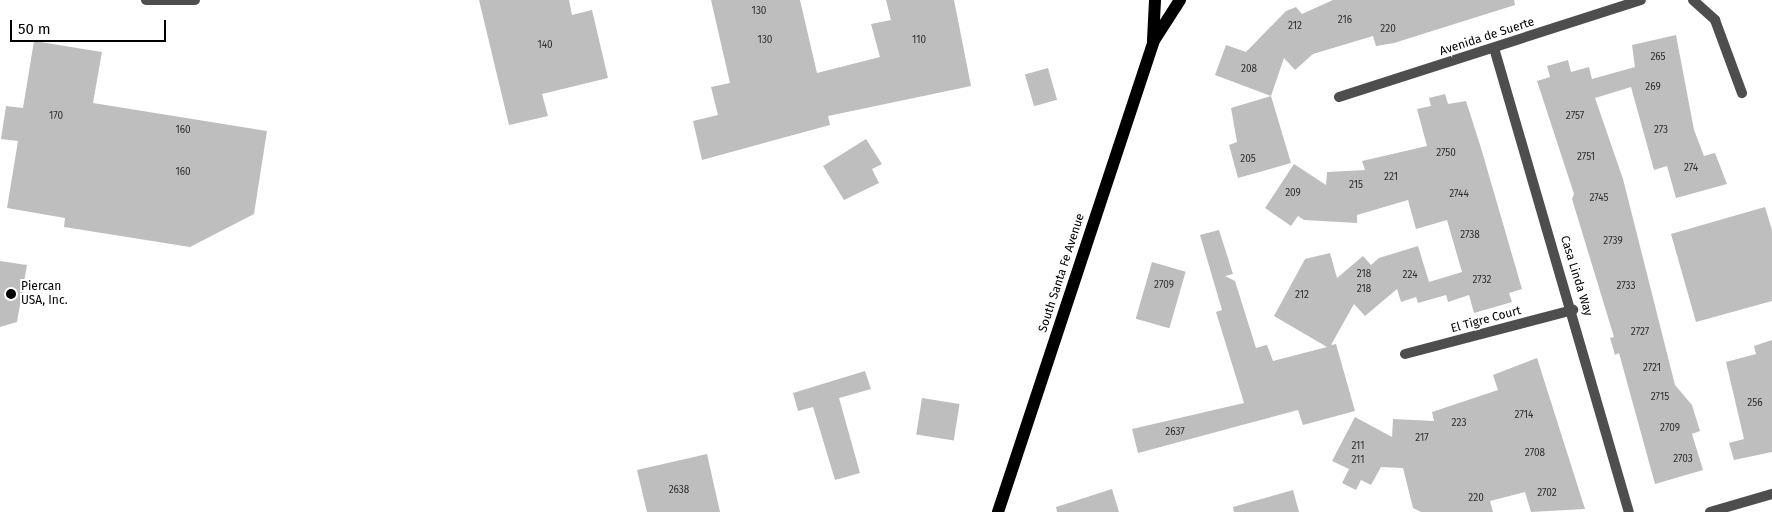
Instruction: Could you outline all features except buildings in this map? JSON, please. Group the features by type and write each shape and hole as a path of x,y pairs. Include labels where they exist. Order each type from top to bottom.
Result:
{"main road":[{"name":"South Santa Fe Avenue","path":"1153,42 1155,0"},
{"name":"South Santa Fe Avenue","path":"998,512 1153,42 1180,0"}],"street":[{"path":"146,0 195,0"},
{"name":"Avenida de Suerte","path":"1339,96 1641,0"},
{"path":"1693,0 1716,20 1742,93"},
{"name":"Casa Linda Way","path":"1494,48 1573,310 1629,512"},
{"name":"El Tigre Court","path":"1406,354 1573,310"},
{"path":"1710,512 1772,494"}],"place":[{"name":"Piercan USA, Inc.","path":"11,294"}]}
